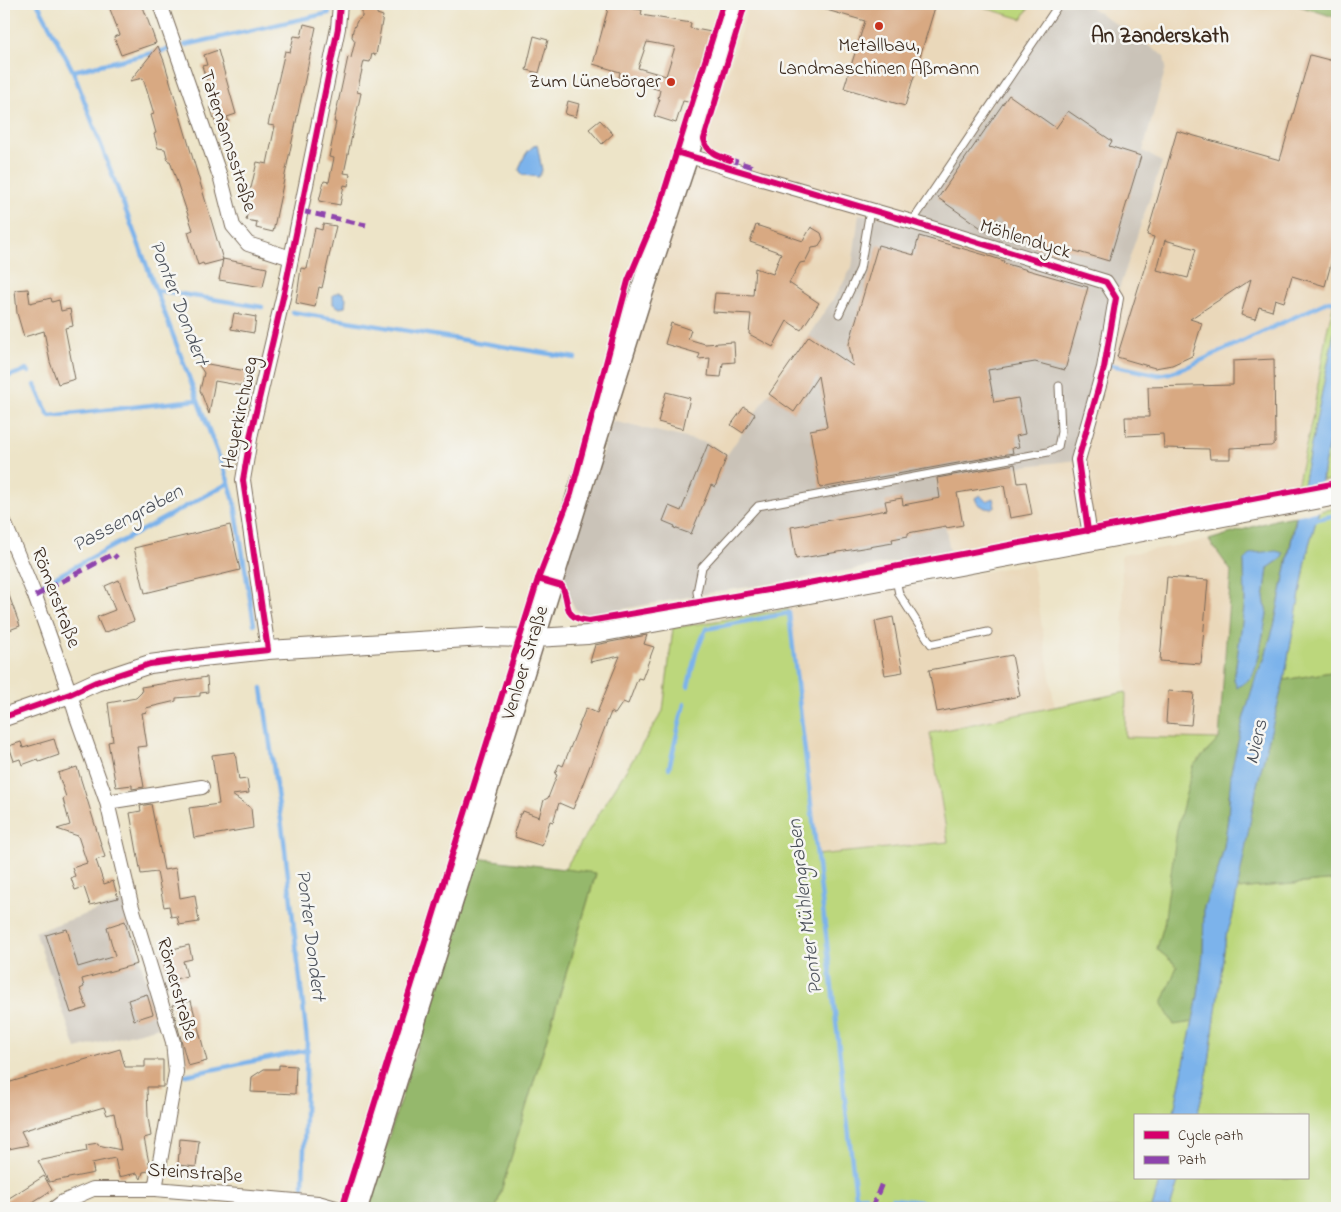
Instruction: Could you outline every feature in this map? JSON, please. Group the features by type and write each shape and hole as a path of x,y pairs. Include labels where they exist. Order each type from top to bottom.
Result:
{"main road":[{"name":"Venloer Straße","path":"356,1208 733,4"}],"street":[{"name":"Tatemannsstraße","path":"160,4 221,179 233,226 248,244 291,258"},
{"name":"Heyerkirchweg","path":"268,650 243,480 338,28 340,4"},
{"name":"Möhlendyck","path":"687,155 1106,282 1116,298 1104,368 1078,460 1090,542"},
{"path":"4,717 70,694 96,682 150,664 268,650 484,637 535,638 588,635 1337,496"},
{"name":"Römerstraße","path":"4,522 35,596 106,802 131,904 173,1042 176,1072 155,1189"},
{"path":"106,802 202,787"},
{"name":"Steinstraße","path":"55,1208 63,1202 93,1189 155,1189 318,1203 336,1208"}],"lane":[{"path":"912,222 1059,4"},
{"path":"839,314 860,269 870,210"},
{"path":"701,615 697,592 702,567 758,506 1048,452 1058,447 1062,432 1058,386"},
{"path":"896,578 899,594 931,644 988,632"}],"shaded area":[{"path":"749,4 972,4 1022,19 1031,4 1059,4 912,222 859,214 852,267 838,292 727,455 708,443 612,421 685,189 705,149"},
{"path":"1059,4 1086,4 1164,56 1166,67 1143,151 1162,162 1116,298 1078,460 1015,467 937,481 950,552 587,616 575,609 561,580 612,421 708,443 727,455 838,292 852,267 859,214 912,222"},
{"path":"1086,4 1293,4 1337,18 1337,289 1326,335 1313,415 1297,486 1279,490 1278,507 952,568 937,481 1015,467 1116,298 1162,162 1143,151 1166,67 1164,56"},
{"path":"1209,540 1231,571 1219,739 1125,737 1126,692 1121,555"},
{"path":"1032,563 1055,708 931,733 948,842 817,855 788,609"},
{"path":"124,901 159,1027 76,1049 35,932"}],"green space":[{"path":"972,4 1031,4 1022,19"},
{"path":"1293,4 1337,4 1337,18"},
{"path":"1337,289 1337,319 1303,485 1297,486 1313,415 1326,335"},
{"path":"1337,406 1337,479 1323,481 1323,470"},
{"path":"1337,508 1337,671 1284,680 1309,545 1319,511"},
{"path":"1296,516 1274,626 1243,720 1229,795 1224,847 1218,871 1204,907 1203,954 1193,1022 1174,1025 1162,1004 1177,966 1157,949 1164,925 1177,829 1193,766 1219,739 1231,571 1209,540 1278,519","holes":["1282,558 1268,568 1264,598 1267,614 1258,660 1234,680 1245,601 1244,561"]},
{"path":"788,609 817,855 948,842 930,733 1126,692 1125,737 1219,739 1193,766 1164,925 1157,949 1177,966 1174,1024 1193,1022 1173,1114 1134,1114 1134,1180 1159,1180 1152,1208 978,1208 856,1196 852,1204 817,1208 496,1208 596,874 564,870 663,711 673,628"},
{"path":"1337,671 1337,880 1237,889 1257,785 1284,680"},
{"path":"476,858 596,873 496,1208 371,1208 369,1200"},
{"path":"1337,880 1337,1208 1170,1208 1178,1180 1308,1180 1308,1114 1197,1114 1208,1070 1226,936 1232,919 1237,889"}],"water":[{"path":"537,144 542,170 539,177 523,175 519,170 524,158 530,149"},
{"path":"338,292 343,293 346,298 345,307 340,308 333,304 333,295"},
{"name":"Niers","path":"1337,319 1337,406 1323,470 1319,511 1309,545 1284,680 1257,785 1232,919 1226,936 1208,1070 1197,1114 1173,1114 1198,996 1203,954 1204,907 1218,871 1224,847 1231,772 1243,720 1274,626"},
{"path":"980,495 986,501 993,498 995,507 993,509 985,508 977,503 975,498"},
{"path":"1276,551 1283,553 1282,558 1268,568 1264,598 1267,614 1258,660 1252,677 1237,688 1234,680 1245,601 1244,561 1252,553"},
{"path":"1159,1180 1178,1180 1170,1208 1152,1208"}],"pier":[{"path":"1326,481 1321,511 1294,516 1300,486"}],"building":[{"path":"108,4 142,4 156,43 121,55 114,37 120,35"},
{"path":"816,4 936,4 905,106 844,88 865,21 816,7"},
{"path":"609,5 642,10 641,15 691,23 690,28 711,32 690,100 688,102 683,101 676,123 654,116 660,99 658,99 660,90 619,78 620,72 593,64","holes":["647,42 675,47 666,76 638,68"]},
{"path":"377,6 377,14 383,16 376,55 372,54 370,62 364,61 357,92 361,93 344,173 350,174 348,186 344,185 340,205 319,201 324,181 329,182 334,158 329,157 336,122 334,122 348,57 351,58 355,41 352,37 353,30 357,21 362,17 362,9"},
{"path":"304,24 316,27 273,232 256,228 257,222 246,220 250,201 246,201 257,162 267,164 275,126 268,125 285,51 290,52 294,36 301,37"},
{"path":"534,36 548,40 539,73 526,70"},
{"path":"158,46 223,260 204,265 203,263 198,265 188,232 193,230 170,161 168,161 165,149 158,148 151,115 154,114 143,78 130,81"},
{"path":"218,50 236,114 227,117 229,121 216,125 210,106 214,104 202,66 207,65 204,55"},
{"path":"1310,55 1337,62 1337,242 1325,286 1292,276 1284,302 1275,299 1272,311 1259,307 1255,319 1241,315 1251,279 1190,319 1202,323 1192,356 1172,365 1155,368 1117,357 1154,237 1147,235 1177,131 1280,160","holes":["1165,240 1196,249 1188,278 1157,270"]},
{"path":"1009,95 1056,128 1068,111 1112,141 1109,146 1141,156 1109,261 1058,246 1056,254 1038,248 996,219 987,232 938,198"},
{"path":"568,101 579,104 576,117 565,114"},
{"path":"600,120 613,134 602,144 589,129"},
{"path":"323,224 336,226 322,288 319,287 315,307 296,303 301,268 307,269 315,228 322,230"},
{"path":"756,225 803,241 811,227 821,233 823,239 818,247 812,248 805,262 800,263 789,283 819,303 801,330 787,321 773,347 749,334 751,314 713,312 715,293 753,295 755,268 773,274 781,253 750,242"},
{"path":"919,236 992,257 1004,261 1003,263 1088,287 1065,370 1035,362 988,370 994,402 1018,398 1025,434 1016,436 1019,447 1012,448 1013,453 820,488 810,430 827,427 818,376 794,412 769,394 809,336 853,366 849,344 878,245 914,255"},
{"path":"223,259 267,268 263,287 219,280"},
{"path":"28,289 30,303 51,298 52,302 59,300 61,311 70,309 73,326 65,328 75,379 58,384 50,362 44,331 24,337 17,313 15,290"},
{"path":"234,313 256,317 254,333 231,329"},
{"path":"671,323 691,330 688,339 705,344 734,342 735,362 723,363 721,377 708,376 710,358 698,359 700,354 665,344"},
{"path":"1274,359 1275,443 1271,446 1230,448 1230,459 1210,459 1209,449 1164,448 1163,434 1126,436 1125,417 1149,417 1148,387 1233,385 1233,361"},
{"path":"197,362 246,371 243,386 215,381 209,414 200,390 204,373"},
{"path":"666,392 690,398 683,429 658,422"},
{"path":"744,407 755,414 743,433 731,425"},
{"path":"708,444 727,456 715,487 711,485 691,534 674,528 675,526 663,521 669,506 681,511"},
{"path":"1015,464 1018,483 1026,482 1032,514 1010,518 1004,485 957,493 963,525 908,533 908,536 892,539 893,543 796,559 791,527 887,510 885,501 902,498 903,505 940,498 937,478"},
{"path":"230,525 240,570 145,593 134,548"},
{"path":"1167,577 1208,580 1201,664 1160,661"},
{"path":"119,580 134,621 104,633 97,617 115,610 105,586"},
{"path":"4,584 20,626 4,632"},
{"path":"893,617 903,672 885,675 875,621"},
{"path":"647,635 644,644 654,647 642,679 638,678 628,704 623,702 615,714 611,712 573,809 559,803 553,822 550,821 542,846 515,837 514,833 520,814 523,811 539,817 544,800 548,798 557,775 555,774 559,764 563,766 586,708 597,713 620,656 590,662 595,645"},
{"path":"1012,655 1020,696 937,712 929,670"},
{"path":"207,677 208,692 200,693 200,696 176,698 176,701 146,708 147,712 142,713 147,746 137,747 144,787 132,789 132,785 116,787 108,742 113,741 108,703 136,698 142,692 141,687"},
{"path":"1168,691 1194,693 1191,725 1166,723"},
{"path":"54,739 59,755 39,762 38,759 22,765 20,759 14,761 9,746 21,742 23,748"},
{"path":"235,752 239,780 247,779 249,793 232,795 251,808 253,828 194,838 189,808 219,804 212,755"},
{"path":"77,767 105,857 96,860 104,884 113,881 118,898 90,905 84,887 75,890 71,878 75,876 72,868 87,863 78,836 57,829 70,825 63,799 66,797 58,773"},
{"path":"151,804 164,870 176,868 180,898 195,895 199,922 179,925 177,916 171,917 169,906 164,907 157,872 141,874 130,813 141,811 140,806"},
{"path":"125,921 137,964 82,979 84,987 80,989 87,1008 71,1013 46,935 67,929 78,967 115,956 107,927"},
{"path":"189,945 192,959 183,961 187,976 168,981 161,952"},
{"path":"147,994 153,1014 134,1020 128,1000"},
{"path":"191,1001 207,1061 188,1066 172,1005"},
{"path":"120,1049 125,1067 145,1067 145,1060 163,1060 163,1087 147,1087 151,1136 144,1138 150,1168 149,1171 143,1172 141,1179 137,1173 119,1177 115,1158 92,1163 94,1173 49,1182 38,1161 87,1151 86,1145 98,1143 98,1145 121,1150 114,1113 107,1115 104,1107 21,1131 28,1145 4,1150 4,1084"},
{"path":"279,1065 296,1066 295,1094 251,1092 252,1077 264,1069 279,1069"},
{"path":"180,1139 199,1141 196,1167 178,1165"},
{"path":"44,1176 52,1190 23,1208 11,1208 6,1200"}],"waterway":[{"name":"Ponter Dondert","path":"38,4 73,71 229,483 235,505 254,624"},
{"path":"350,9 378,4"},
{"path":"185,45 329,13"},
{"path":"73,71 170,49"},
{"path":"156,290 262,307"},
{"path":"1111,365 1159,375 1169,373 1187,367 1329,301 1337,302"},
{"path":"292,312 575,358"},
{"path":"4,378 26,370 29,372"},
{"path":"35,385 50,416 197,400"},
{"name":"Passengraben","path":"43,584 229,483"},
{"path":"1312,520 1337,515"},
{"name":"Ponter Mühlengraben","path":"688,686 696,653 706,629 789,613 856,1196"},
{"name":"Ponter Dondert","path":"262,688 284,841 307,1040 303,1187"},
{"path":"669,768 684,704"},
{"path":"186,1075 308,1050"},
{"name":"Ponter Mühlengraben","path":"852,1204 856,1196 865,1196"},
{"path":"892,1199 978,1208"},
{"path":"817,1208 833,1207"}],"marked path":[{"path":"728,159 756,168"},
{"path":"301,211 366,225"},
{"path":"35,596 113,554 117,558"},
{"path":"872,1208 882,1183"}],"cycle path":[{"path":"4,717 70,694 96,682 150,664 268,650 243,480 251,433 284,293 338,28 340,4"},
{"path":"342,1208 538,579 571,494 628,281 660,205 723,4"},
{"path":"730,160 710,151 704,139 745,4"},
{"path":"676,152 1106,282 1116,298 1104,368 1078,460 1088,531"},
{"path":"538,579 562,586 568,609 574,617 589,621 803,584 1337,483"}],"place":[{"name":"Metallbau, Landmaschinen Aßmann","path":"879,26"},
{"name":"Zum Lünebörger","path":"671,82"}],"district":[{"name":"An Zanderskath","path":"1160,37"}]}
